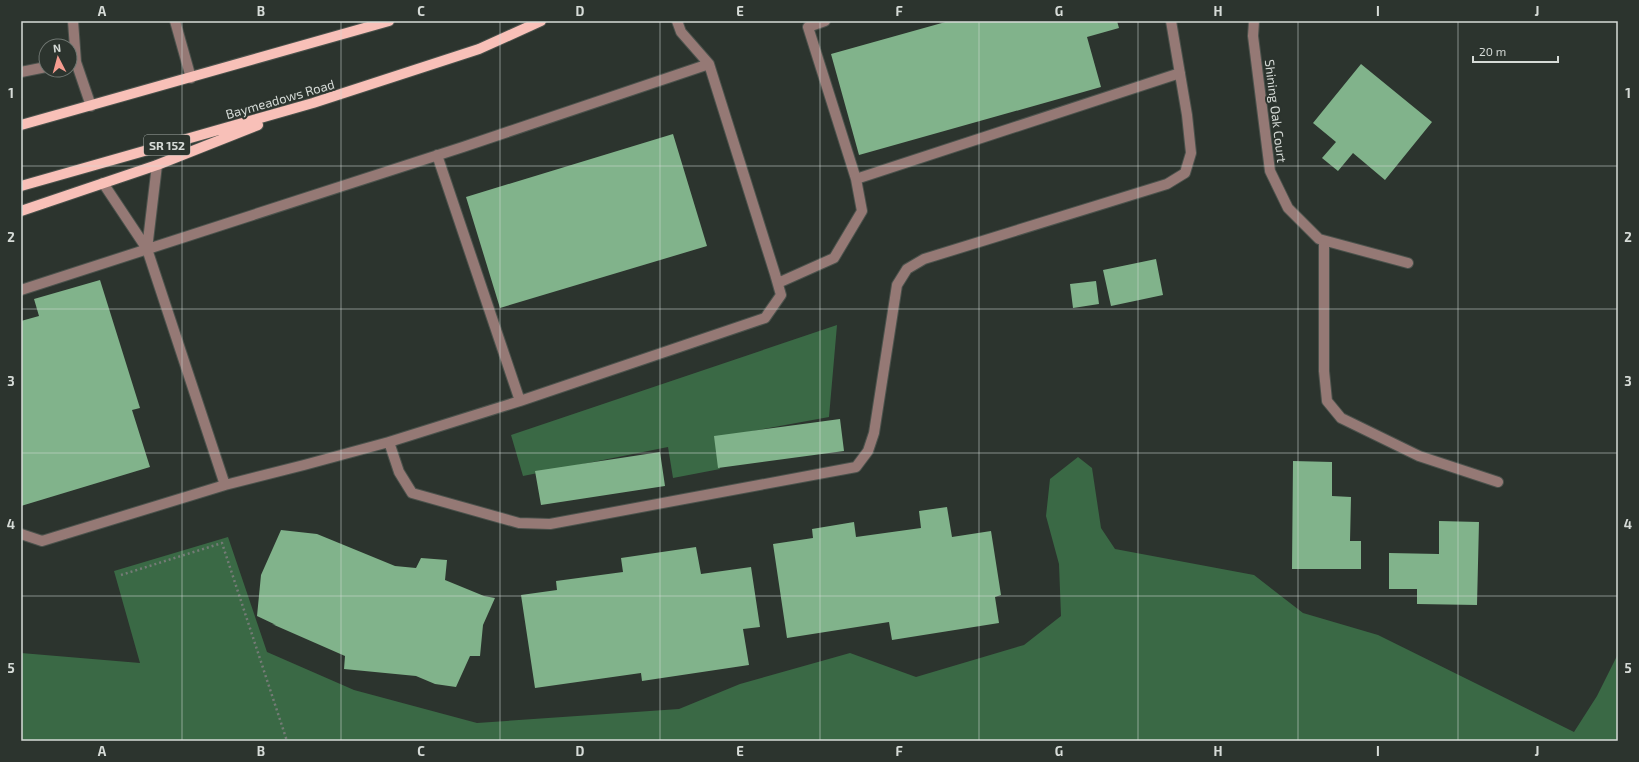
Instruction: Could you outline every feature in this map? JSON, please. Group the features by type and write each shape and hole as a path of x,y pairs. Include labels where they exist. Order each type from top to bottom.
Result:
{"main road":[{"path":"21,125 389,21"},
{"name":"Baymeadows Road","path":"21,186 313,103 479,49 541,21"},
{"path":"21,211 157,164 313,103"}],"street":[{"path":"73,21 73,38"},
{"path":"175,21 191,78"},
{"path":"21,534 42,541 225,485 389,442 520,401 765,318 781,295 778,283 709,64 681,32 677,21"},
{"path":"778,283 834,258 862,211 856,179 808,26 825,21"},
{"path":"389,442 399,472 412,493 519,523 550,524 856,467 868,451 874,434 897,285 907,269 924,259 1167,184 1185,173 1191,154 1187,115 1170,21"},
{"name":"Shining Oak Court","path":"1254,21 1253,36 1270,171 1288,208 1319,239 1408,263"},
{"path":"21,290 437,155 709,64"},
{"path":"21,72 38,69"},
{"path":"856,179 1180,73"},
{"path":"78,74 91,106"},
{"path":"437,155 520,401"},
{"path":"147,249 157,164"},
{"path":"103,183 147,249 225,485"},
{"path":"1324,240 1324,371 1327,401 1341,418 1419,456 1498,482"}],"path":[{"path":"121,575 222,543 287,741"}],"shaded area":[{"path":"837,325 829,417 715,438 720,469 673,478 668,447 523,476 511,435"},
{"path":"1078,457 1092,468 1101,528 1115,549 1254,575 1303,613 1378,635 1574,732 1597,696 1618,654 1618,741 21,741 21,653 140,663 114,571 228,537 267,652 354,690 477,723 679,709 740,684 850,653 916,677 1024,645 1061,616 1059,564 1046,516 1050,479"}],"building":[{"path":"949,21 1117,21 1119,28 1087,37 1101,87 859,155 831,54"},
{"path":"1361,64 1432,122 1385,180 1353,153 1338,171 1322,158 1336,142 1313,123"},
{"path":"673,134 707,246 500,308 466,197"},
{"path":"1156,259 1163,295 1111,306 1103,270"},
{"path":"100,280 140,408 132,410 150,467 21,506 21,321 39,316 34,299"},
{"path":"1096,281 1099,304 1073,308 1070,284"},
{"path":"840,419 844,451 718,468 714,436"},
{"path":"660,452 665,486 541,505 535,471"},
{"path":"1293,461 1332,462 1332,496 1351,497 1350,541 1361,541 1361,569 1292,569"},
{"path":"947,507 952,537 991,531 1001,595 995,597 999,623 892,640 889,622 787,638 773,544 813,538 812,529 854,522 856,537 921,528 919,511"},
{"path":"1439,521 1479,522 1477,605 1417,604 1417,589 1389,589 1389,553 1439,554"},
{"path":"281,530 317,534 395,566 416,568 421,558 447,560 445,580 484,596 495,598 483,625 480,656 470,656 456,687 435,684 416,676 344,669 345,656 257,616 261,575"},
{"path":"696,547 701,574 751,567 760,627 743,629 749,665 642,681 641,673 535,688 521,595 557,590 556,581 623,572 621,558"}]}
